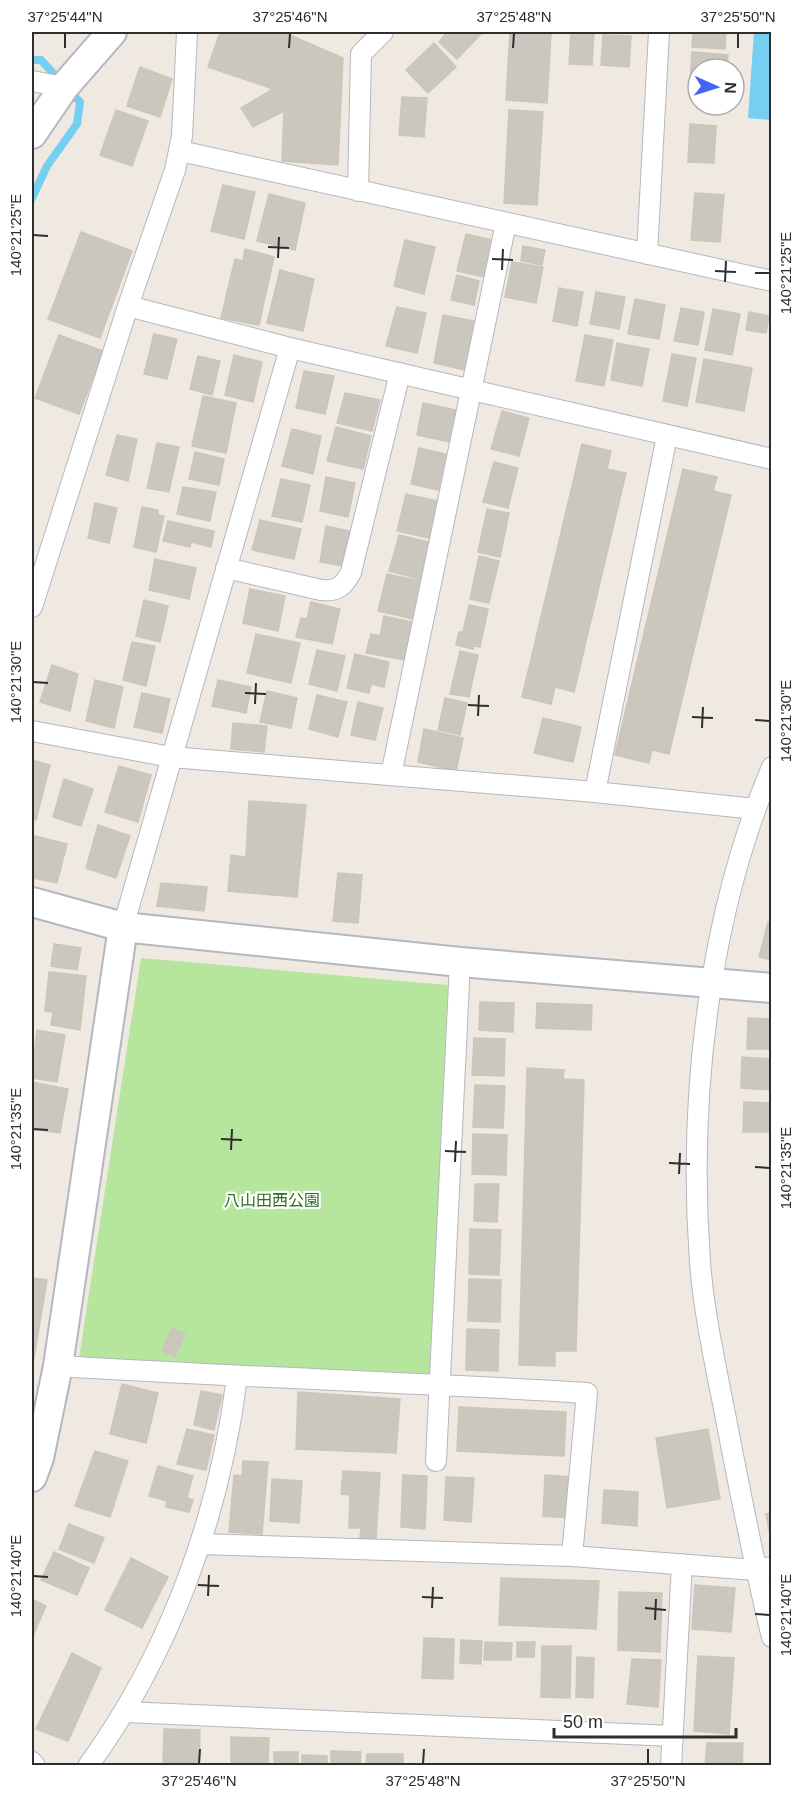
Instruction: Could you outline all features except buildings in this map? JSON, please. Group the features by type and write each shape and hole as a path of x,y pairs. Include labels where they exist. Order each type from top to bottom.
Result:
{"street":[{"path":"32,134 64,87 112,32"},
{"path":"32,607 180,151 187,32"},
{"path":"358,191 361,54 384,32"},
{"path":"647,254 659,32"},
{"path":"32,81 64,87"},
{"path":"180,151 771,281"},
{"path":"391,775 506,223"},
{"path":"128,306 290,348 771,459"},
{"path":"32,1477 39,1458 58,1366 123,927 290,348"},
{"path":"226,568 321,590 329,591 346,584 351,572 400,373"},
{"path":"595,792 667,436"},
{"path":"32,731 171,757 595,792 755,809"},
{"path":"771,767 755,809 717,944 711,984 697,1167 700,1263 709,1331 763,1569 771,1637"},
{"path":"32,902 123,927 460,962 771,988"},
{"path":"436,1461 460,962"},
{"path":"58,1366 237,1377 441,1384 587,1393 572,1556"},
{"path":"88,1766 125,1712 171,1616 200,1544 225,1453 237,1377"},
{"path":"200,1544 572,1556 763,1569"},
{"path":"671,1766 682,1564"},
{"path":"125,1712 672,1736"},
{"path":"32,1762 35,1766"}],"green space":[{"name":"八山田西公園","path":"141,958 448,985 430,1374 79,1358"}],"water":[{"path":"754,32 771,32 771,120 748,118"}],"waterway":[{"path":"32,60 41,60 80,102 77,124 47,166 32,198"}]}
